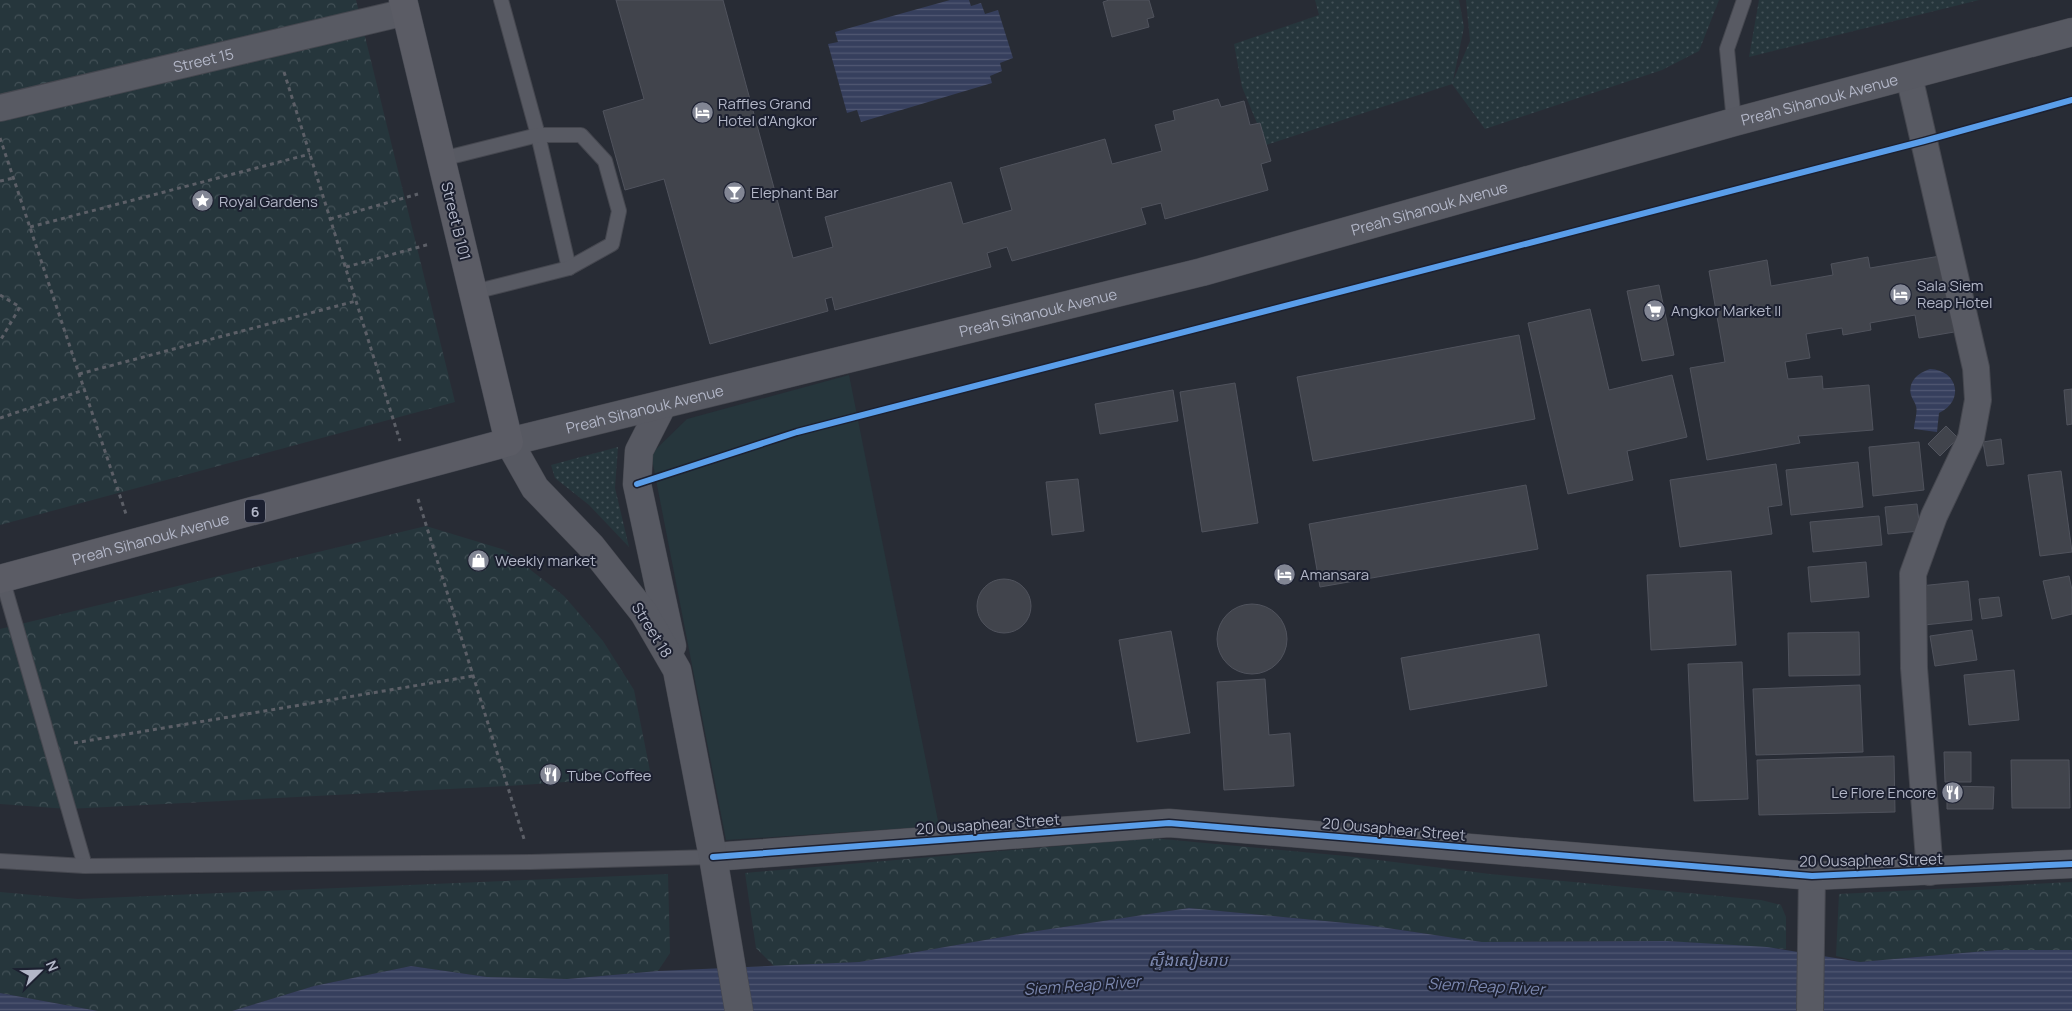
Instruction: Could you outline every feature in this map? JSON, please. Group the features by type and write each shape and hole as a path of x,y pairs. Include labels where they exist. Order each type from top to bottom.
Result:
{"main road":[{"name":"Street B 101","path":"405,6 510,442"},
{"name":"Preah Sihanouk Avenue","path":"1,578 510,442"}],"street":[{"name":"Street 15","path":"0,108 405,6"},
{"name":"Preah Sihanouk Avenue","path":"510,442 1202,272 1734,122 2072,32"},
{"path":"1909,76 1976,368 1978,400 1971,438 1934,516 1913,574 1914,668 1930,872"},
{"path":"662,406 639,452 637,484 677,670"},
{"name":"Street 18","path":"510,442 535,488 591,546 644,613 677,670 713,857 739,1011"},
{"name":"20 Ousaphear Street","path":"713,857 1169,823 1812,876 2072,864"},
{"path":"1810,1011 1812,876"}],"lane":[{"path":"501,0 538,135 569,268"},
{"path":"1734,122 1727,49 1744,0"},
{"path":"442,158 538,135 582,135 605,161 619,211 612,244 569,268 474,292"},
{"path":"1,578 85,866"},
{"path":"0,862 85,866 531,862 713,857"}],"path":[{"path":"0,138 136,543"},
{"path":"30,227 310,154"},
{"path":"0,182 14,178"},
{"path":"330,219 448,186"},
{"path":"346,267 460,236"},
{"path":"0,295 20,307 0,341"},
{"path":"79,374 356,300"},
{"path":"0,418 84,390"},
{"path":"50,747 473,676"}],"green space":[{"name":"Royal Gardens","path":"0,0 356,0 455,402 0,525"},
{"path":"1315,0 1459,0 1464,27 1453,81 1470,41 1466,0 1719,0 1699,51 1662,70 1485,129 1452,84 1266,145 1242,87 1234,44 1319,15"},
{"path":"1759,0 1979,0 1749,57"},
{"path":"849,375 939,826 726,840 651,454 687,419"},
{"path":"618,447 615,488 629,547 589,505 555,478 551,465"},
{"path":"426,526 505,550 564,596 603,641 634,690 651,776 507,786 68,809 0,804 0,629"},
{"path":"1152,838 1346,856 1490,874 1761,900 1781,905 1786,917 1786,949 1666,941 1482,942 1367,925 1189,908 1037,931 859,962 774,966 756,948 745,873"},
{"path":"668,874 670,953 658,971 567,979 487,977 411,966 314,986 232,1011 98,1011 0,993 0,892 78,899"},
{"path":"2072,882 2072,950 1997,950 1860,962 1836,956 1839,894"}],"water":[{"path":"950,0 969,0 971,6 981,3 985,14 998,10 1013,58 1000,63 1002,71 990,76 992,83 861,122 857,110 847,113 828,44 838,42 835,32"},
{"path":"1930,369 1947,375 1955,387 1952,401 1947,408 1939,413 1937,432 1914,429 1916,405 1911,395 1911,386 1918,375"},
{"name":"ស្ទឹងសៀមរាប","path":"1189,908 1367,925 1482,942 1667,941 1767,947 1860,962 1997,950 2072,950 2072,1011 232,1011 314,986 411,966 487,977 567,979 658,971 859,962 1037,931"},
{"path":"0,993 98,1011 0,1011"}],"building":[{"path":"616,0 723,0 793,258 833,247 825,217 951,182 963,224 1012,210 1000,168 1105,139 1112,164 1162,151 1155,125 1175,120 1173,111 1218,99 1221,107 1244,101 1250,125 1260,123 1271,161 1261,164 1268,190 1165,219 1161,203 1141,208 1146,224 1012,261 1007,247 987,253 991,267 835,310 832,297 825,299 828,311 710,344 664,179 625,190 603,111 644,99"},
{"path":"1109,0 1149,0 1154,17 1147,19 1149,27 1112,37 1103,2"},
{"path":"1946,255 1960,331 1919,338 1915,315 1870,323 1871,330 1843,335 1842,328 1806,334 1810,358 1785,362 1788,379 1822,376 1823,389 1869,385 1873,430 1798,436 1800,443 1707,460 1690,368 1725,362 1709,271 1767,260 1771,286 1833,275 1831,264 1868,257 1870,268"},
{"path":"1659,285 1674,355 1642,361 1627,291"},
{"path":"1590,309 1609,390 1672,375 1687,437 1627,451 1633,480 1568,494 1528,323"},
{"path":"1519,335 1535,419 1313,461 1297,377"},
{"path":"1235,383 1258,523 1202,532 1180,392"},
{"path":"2072,389 2072,424 2067,425 2064,390"},
{"path":"1173,390 1178,421 1100,434 1095,404"},
{"path":"1946,426 1958,438 1940,456 1928,444"},
{"path":"2001,439 2004,464 1987,466 1983,442"},
{"path":"1919,442 1924,490 1873,496 1869,447"},
{"path":"1858,462 1863,507 1791,515 1786,470"},
{"path":"1776,464 1782,505 1768,507 1772,534 1680,547 1670,480"},
{"path":"2061,471 2072,552 2040,556 2028,475"},
{"path":"1078,479 1084,531 1052,535 1046,482"},
{"path":"1526,485 1538,549 1320,587 1309,524"},
{"path":"1917,504 1920,531 1888,534 1885,507"},
{"path":"1879,516 1882,545 1813,552 1810,522"},
{"path":"1866,562 1869,597 1811,602 1808,567"},
{"path":"1731,571 1736,645 1651,650 1647,575"},
{"path":"2069,576 2072,590 2072,614 2052,619 2043,581"},
{"path":"1004,579 1014,581 1023,587 1029,596 1031,606 1029,616 1023,625 1014,631 1004,633 994,631 985,625 979,616 977,606 979,596 985,587 994,581"},
{"path":"1968,581 1972,620 1924,625 1920,586"},
{"path":"1999,597 2002,616 1982,619 1979,599"},
{"path":"1252,604 1265,607 1277,614 1284,626 1287,639 1284,652 1277,664 1265,671 1252,674 1239,671 1227,664 1220,652 1217,639 1220,626 1227,614 1239,607"},
{"path":"1972,630 1977,660 1935,666 1930,636"},
{"path":"1171,631 1190,733 1137,742 1119,640"},
{"path":"1859,632 1860,675 1789,676 1788,633"},
{"path":"1539,634 1547,686 1410,710 1401,658"},
{"path":"1742,662 1748,799 1694,801 1688,664"},
{"path":"2014,670 2019,720 1969,725 1964,675"},
{"path":"1265,679 1269,735 1290,733 1294,786 1224,790 1217,682"},
{"path":"1860,685 1863,752 1756,755 1753,689"},
{"path":"1944,752 1971,752 1971,782 1945,782"},
{"path":"1894,756 1895,812 1759,815 1757,760"},
{"path":"2011,760 2069,760 2070,808 2012,808"},
{"path":"1947,786 1994,787 1993,809 1947,809"}],"cycle path":[{"path":"637,484 797,432 1924,141 2072,100"},
{"path":"713,857 1169,823 1812,876 2072,864"}],"place":[{"name":"Raffles Grand Hotel d'Angkor","path":"702,112"},
{"name":"Elephant Bar","path":"735,192"},
{"name":"Royal Gardens","path":"203,201"},
{"name":"Sala Siem Reap Hotel","path":"1901,294"},
{"name":"Angkor Market II","path":"1655,310"},
{"name":"Weekly market","path":"479,560"},
{"name":"Amansara","path":"1284,574"},
{"name":"Tube Coffee","path":"551,775"},
{"name":"Le Flore Encore","path":"1952,792"}],"water label":[{"name":"Siem Reap River","path":"1082,985"},
{"name":"Siem Reap River","path":"1486,986"}]}
